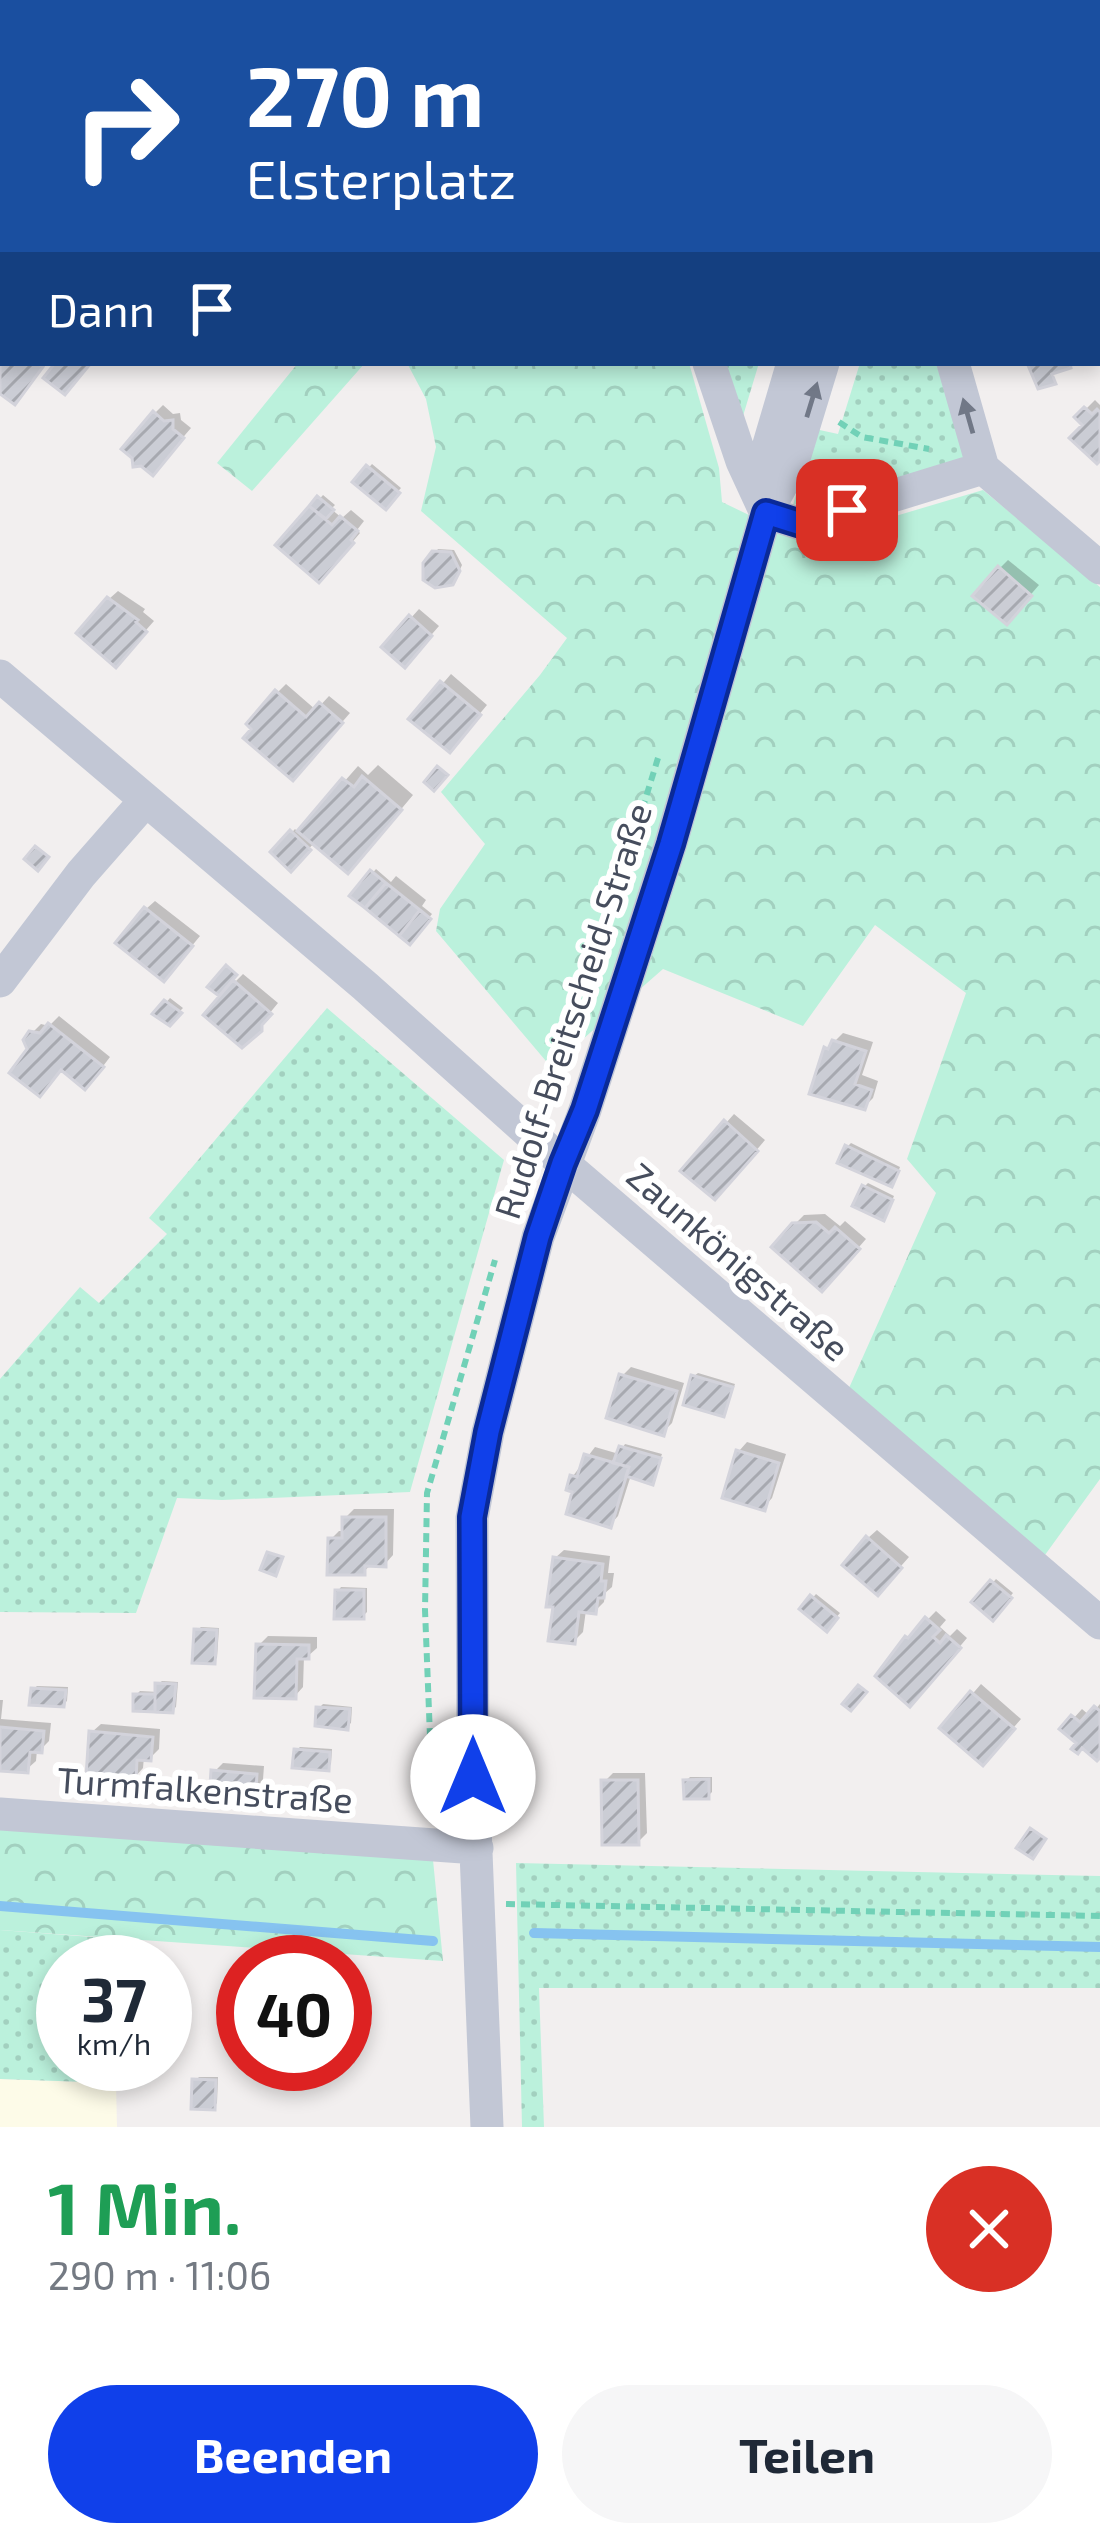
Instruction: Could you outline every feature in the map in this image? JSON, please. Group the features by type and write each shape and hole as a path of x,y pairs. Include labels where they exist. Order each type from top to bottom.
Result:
{"street":[{"path":"711,366 742,461 766,513 801,524 983,468"},
{"name":"Rudolf-Breitscheid-Straße","path":"766,513 765,458 792,366"},
{"name":"Rudolf-Breitscheid-Straße","path":"488,2127 473,1777 472,1517 488,1432 538,1237 585,1110 671,844 766,513 790,468 822,366"},
{"path":"954,366 983,468 1100,568"},
{"name":"Zaunkönigstraße","path":"0,676 1100,1623"},
{"path":"0,981 81,874 145,801"},
{"name":"Turmfalkenstraße","path":"0,1814 477,1849"}],"path":[{"path":"836,420 862,437 932,449"},
{"path":"478,1904 1100,1916"}],"shaded area":[{"path":"0,2079 36,2080 36,2091 116,2091 117,2127 0,2127"}],"green space":[{"path":"296,366 362,366 252,491 217,463"},
{"path":"409,366 690,366 719,468 722,502 778,529 815,540 983,490 1100,587 1100,1479 1037,1566 845,1397 936,1193 907,1159 966,993 875,925 803,1026 663,969 551,1067 436,931 440,909 485,844 441,792 567,638 421,511 436,447 426,399"},
{"path":"720,366 758,366 740,426"},
{"path":"859,366 937,366 966,460 793,505 815,429 838,434"},
{"path":"327,1008 504,1160 410,1492 177,1498 136,1613 0,1612 0,1379 80,1287 99,1303 167,1234 149,1218"},
{"path":"0,1825 433,1860 443,1961 372,1956 372,1935 216,1935 216,1945 192,1943 192,1935 0,1930"},
{"path":"516,1863 1100,1876 1100,1988 539,1988 544,2127 522,2127"},
{"path":"0,1930 66,1935 36,1935 36,2080 0,2079"}],"building":[{"path":"0,366 43,367 15,405 0,394"},
{"path":"53,366 89,366 65,395 43,378"},
{"path":"1028,366 1071,366 1052,374 1056,384 1038,389"},
{"path":"1084,407 1092,414 1097,409 1100,412 1097,464 1069,438 1082,425 1074,417"},
{"path":"153,411 164,421 173,420 173,429 184,438 153,476 141,466 133,467 132,458 121,449"},
{"path":"366,465 400,493 386,510 352,482"},
{"path":"317,496 334,510 326,519 309,506"},
{"path":"309,506 332,525 340,516 358,531 351,540 354,543 319,583 275,545"},
{"path":"432,551 451,552 460,571 453,585 435,588 423,580 423,563"},
{"path":"998,566 1032,596 1007,625 972,596"},
{"path":"107,597 147,632 116,668 76,633"},
{"path":"409,615 432,636 405,668 381,647"},
{"path":"440,681 481,715 450,753 408,719"},
{"path":"275,690 306,717 319,702 343,723 293,781 243,738 251,729 246,724"},
{"path":"437,766 448,775 434,791 424,782"},
{"path":"362,776 402,810 348,874 297,831 342,778 354,787"},
{"path":"290,830 311,850 291,872 270,852"},
{"path":"35,846 49,857 38,871 24,859"},
{"path":"370,870 386,883 365,908 349,896"},
{"path":"386,883 420,910 399,936 365,908"},
{"path":"144,907 193,946 164,982 115,943"},
{"path":"420,910 431,919 410,945 399,936"},
{"path":"226,965 237,975 219,996 207,987"},
{"path":"233,980 272,1014 262,1031 242,1048 203,1015"},
{"path":"164,1000 182,1013 170,1026 152,1014"},
{"path":"48,1023 104,1067 85,1090 61,1070 40,1097 9,1073 27,1049 23,1040 29,1031 40,1033"},
{"path":"832,1040 866,1051 855,1084 872,1090 865,1110 809,1094 824,1047 828,1049"},
{"path":"724,1120 758,1151 715,1200 680,1171"},
{"path":"845,1145 899,1171 892,1187 837,1163"},
{"path":"862,1185 893,1200 884,1221 852,1206"},
{"path":"816,1222 829,1233 835,1227 860,1249 822,1292 771,1247 792,1223"},
{"path":"619,1374 677,1391 664,1436 606,1418"},
{"path":"691,1375 733,1387 724,1417 683,1405"},
{"path":"619,1446 661,1458 653,1485 626,1476 629,1467 613,1463"},
{"path":"736,1450 779,1463 765,1511 722,1498"},
{"path":"584,1454 629,1467 611,1528 566,1514 572,1492 566,1490 570,1475 577,1477"},
{"path":"342,1517 386,1517 386,1567 365,1566 365,1575 327,1575 328,1538 342,1538"},
{"path":"866,1536 902,1568 878,1596 842,1565"},
{"path":"267,1552 283,1557 276,1576 260,1570"},
{"path":"553,1557 603,1564 604,1598 598,1598 596,1614 579,1612 575,1644 548,1641 553,1607 546,1607"},
{"path":"990,1580 1012,1598 993,1621 971,1602"},
{"path":"335,1590 364,1590 364,1619 334,1619"},
{"path":"810,1595 838,1618 827,1632 799,1609"},
{"path":"925,1617 940,1630 933,1637 940,1643 946,1635 961,1648 910,1707 875,1676"},
{"path":"194,1629 217,1630 215,1664 192,1663"},
{"path":"256,1644 309,1645 309,1659 297,1659 296,1699 254,1698"},
{"path":"155,1683 176,1684 173,1713 155,1712"},
{"path":"858,1685 867,1692 851,1711 842,1704"},
{"path":"31,1688 66,1690 64,1707 29,1705"},
{"path":"970,1691 1015,1729 983,1766 939,1728"},
{"path":"133,1694 155,1694 155,1712 133,1711"},
{"path":"1094,1706 1100,1711 1097,1761 1082,1748 1078,1754 1071,1749 1076,1743 1059,1729 1071,1715 1080,1722"},
{"path":"316,1707 350,1709 348,1730 315,1726"},
{"path":"0,1727 44,1731 42,1753 30,1752 28,1773 0,1771"},
{"path":"89,1731 153,1737 151,1761 137,1760 136,1780 86,1777"},
{"path":"294,1749 330,1752 329,1771 292,1768"},
{"path":"211,1770 257,1774 255,1805 209,1801"},
{"path":"709,1779 709,1799 684,1799 683,1780"},
{"path":"601,1780 638,1780 639,1845 602,1845"},
{"path":"1030,1828 1046,1839 1033,1859 1016,1848"},
{"path":"192,2079 216,2080 215,2110 191,2109"}],"waterway":[{"path":"0,1906 433,1941"},
{"path":"534,1933 1100,1947"}],"route":[{"path":"473,1777 472,1517 488,1432 538,1237 585,1110 671,844 766,513 801,524 847,510"}]}
